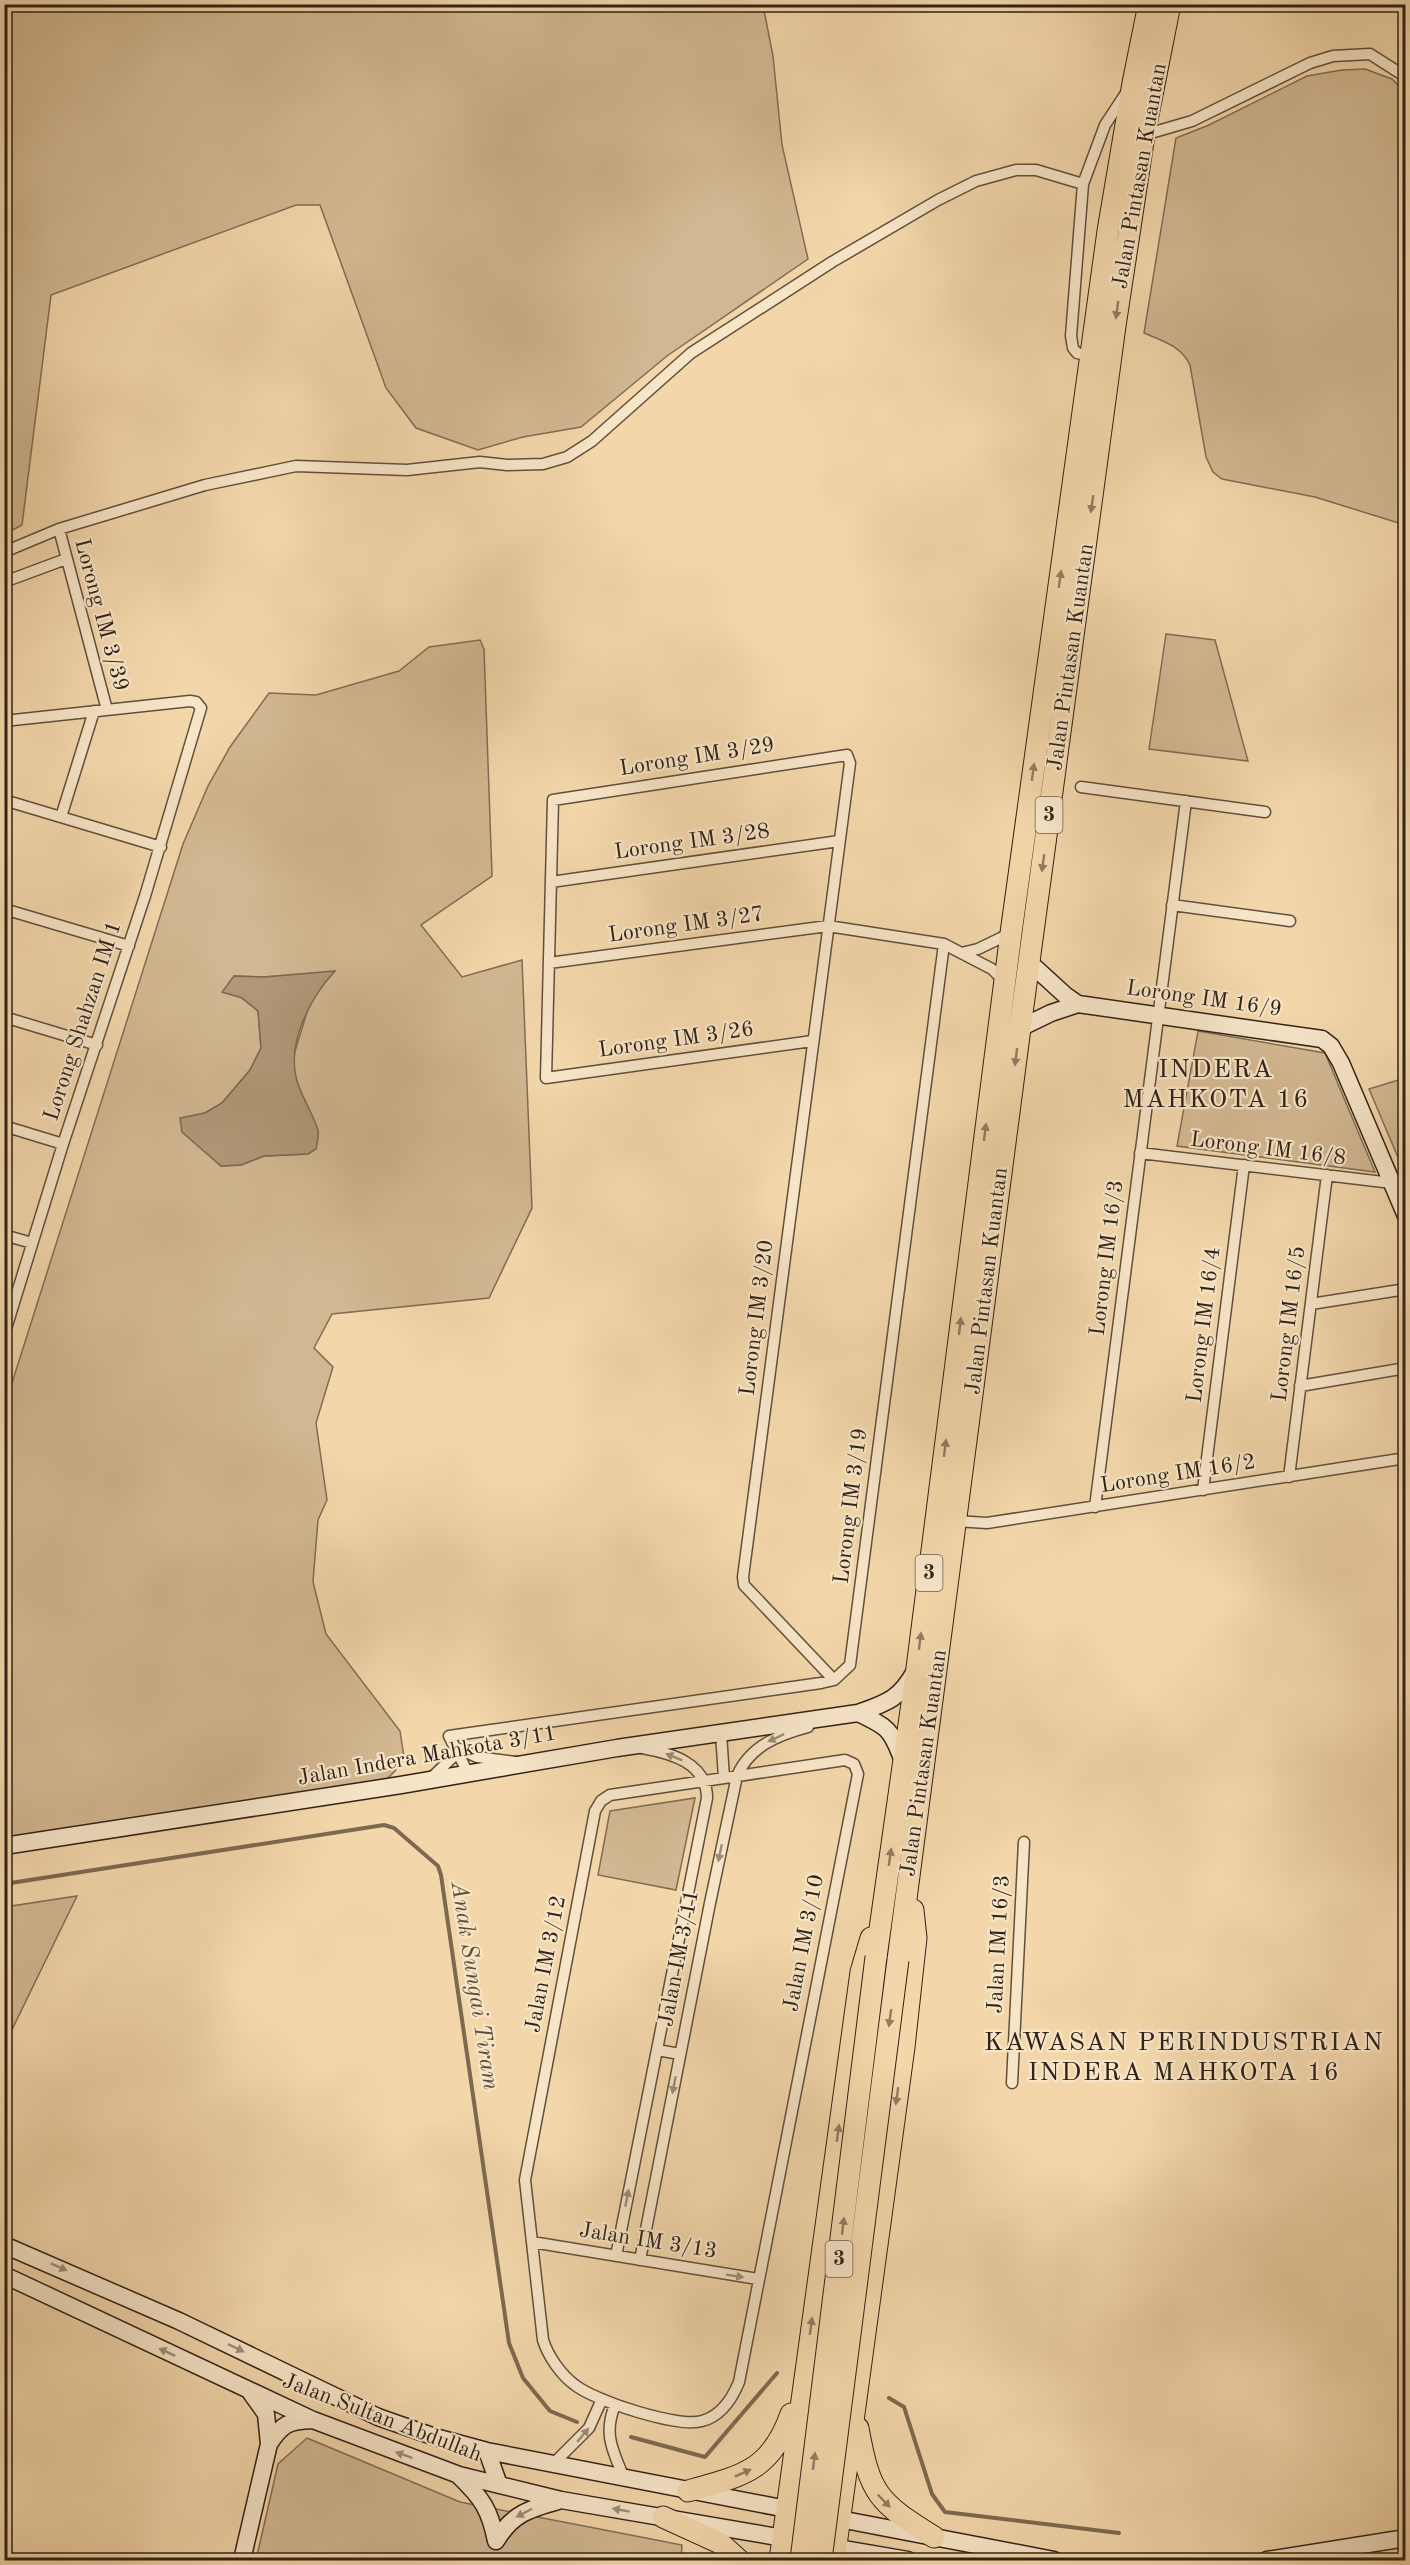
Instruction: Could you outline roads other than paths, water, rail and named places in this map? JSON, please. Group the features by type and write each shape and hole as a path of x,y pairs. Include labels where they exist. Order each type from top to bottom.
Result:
{"highway":[{"name":"Jalan Pintasan Kuantan","path":"801,2560 876,1957 917,1668 1004,981 1108,231 1149,4"},
{"name":"Jalan Pintasan Kuantan","path":"830,2556 898,1960 1020,1028 1115,326 1144,135 1170,4"},
{"path":"830,2556 839,2519 903,2058 916,1938 910,1871"},
{"path":"780,2560 861,1972 884,1896"},
{"path":"688,2491 738,2476 766,2459 784,2435 805,2372"},
{"path":"855,2407 867,2472 875,2491 905,2519 934,2537"},
{"path":"792,2470 801,2490 808,2495 821,2497 840,2487 846,2470"},
{"path":"663,2517 720,2543 739,2560"}],"main road":[{"path":"1030,963 1078,1004"},
{"name":"Lorong IM 16/9","path":"1020,1028 1051,1013 1078,1004 1322,1039 1331,1046 1341,1063 1392,1183"},
{"path":"1392,1183 1406,1216"},
{"name":"Jalan Indera Mahkota 3/11","path":"4,1846 617,1748 858,1713 890,1701 907,1685 917,1668"},
{"path":"858,1713 885,1726 894,1738 904,1761"},
{"name":"Jalan Sultan Abdullah","path":"4,2244 179,2320 378,2417 435,2437 487,2451 688,2491 1054,2560"},
{"name":"Jalan Sultan Abdullah","path":"4,2275 313,2420 459,2475 561,2500 782,2538 830,2556 908,2560"},
{"path":"242,2560 269,2444 266,2414 248,2390"},
{"path":"269,2444 282,2426 298,2421 313,2420"},
{"path":"487,2451 499,2485"},
{"path":"459,2475 480,2496 491,2517 496,2541 511,2520 536,2507 561,2500"},
{"path":"1267,2560 1406,2538"}],"street":[{"path":"1144,135 1192,122 1310,63 1333,56 1370,54 1406,77"},
{"path":"1092,356 1077,353 1073,348 1071,336 1082,220 1083,184 1106,125 1133,83"},
{"path":"4,552 58,529 205,484 296,466 406,470 480,462 507,465 543,464 567,457 592,441 691,353 832,262 938,200 976,181 1016,170 1036,170 1083,184"},
{"name":"Lorong IM 3/39","path":"58,529 107,710"},
{"path":"4,582 66,559"},
{"name":"Lorong Shahzan IM 1","path":"4,1335 63,1144 129,946 200,720 201,708 196,702 107,710"},
{"path":"5,720 107,710"},
{"path":"61,817 94,711"},
{"name":"Lorong IM 3/29","path":"550,882 553,800 848,754"},
{"name":"Lorong IM 3/20","path":"834,1680 744,1585 743,1577 850,763 848,754"},
{"path":"1081,787 1265,812"},
{"path":"4,800 160,847"},
{"name":"Lorong IM 16/3","path":"1095,1506 1186,801"},
{"name":"Lorong IM 3/28","path":"550,882 839,841"},
{"path":"549,963 550,882"},
{"path":"1172,905 1290,921"},
{"path":"4,909 129,946"},
{"name":"Lorong IM 3/27","path":"549,963 828,926 944,944 965,952 992,969 1004,981"},
{"path":"965,952 978,950 1011,933"},
{"name":"Lorong IM 3/19","path":"834,1680 850,1665 944,944"},
{"name":"Lorong IM 3/26","path":"549,963 546,1077 812,1041"},
{"path":"4,1017 97,1045"},
{"path":"4,1126 63,1144"},
{"name":"Lorong IM 16/8","path":"1140,1153 1392,1183"},
{"name":"Lorong IM 16/4","path":"1203,1490 1244,1165"},
{"name":"Lorong IM 16/5","path":"1289,1476 1327,1175"},
{"path":"4,1235 32,1243"},
{"path":"1311,1304 1406,1289"},
{"path":"1300,1386 1406,1368"},
{"name":"Lorong IM 16/2","path":"956,1521 987,1523 1406,1458"},
{"path":"468,1773 449,1736 834,1680"},
{"name":"Jalan IM 3/11","path":"640,2260 737,1776 748,1757 763,1744 830,1717"},
{"path":"721,1733 724,1778"},
{"path":"617,1748 639,1747 675,1757 695,1767 704,1781"},
{"path":"455,1748 477,1757 522,1763"},
{"path":"428,1780 452,1758 455,1748"},
{"name":"Jalan IM 3/10","path":"704,1781 844,1760 854,1764 858,1774 758,2279"},
{"name":"Jalan IM 3/11","path":"616,2256 707,1798 704,1781"},
{"name":"Jalan IM 3/12","path":"704,1781 610,1795 601,1801 595,1811 525,2180 546,2351 575,2386 615,2405 687,2424 704,2421 719,2412 732,2398 739,2382 758,2279"},
{"name":"Jalan IM 16/3","path":"1012,2083 1024,1842"},
{"path":"657,2050 680,2054"},
{"name":"Jalan IM 3/13","path":"532,2242 758,2279"},
{"path":"554,2463 589,2428 602,2399"},
{"path":"615,2405 608,2427 609,2437 624,2478"}],"waterway":[{"name":"Anak Sungai Tiram","path":"4,1884 384,1825 394,1828 438,1866 509,2343 523,2378 550,2411 577,2422"},
{"path":"631,2437 705,2457 777,2373"},
{"path":"889,2398 904,2407 932,2494 945,2512 1119,2533"}],"district":[{"name":"INDERA MAHKOTA 16","path":"1216,1085"},
{"name":"KAWASAN PERINDUSTRIAN INDERA MAHKOTA 16","path":"1184,2058"}]}
